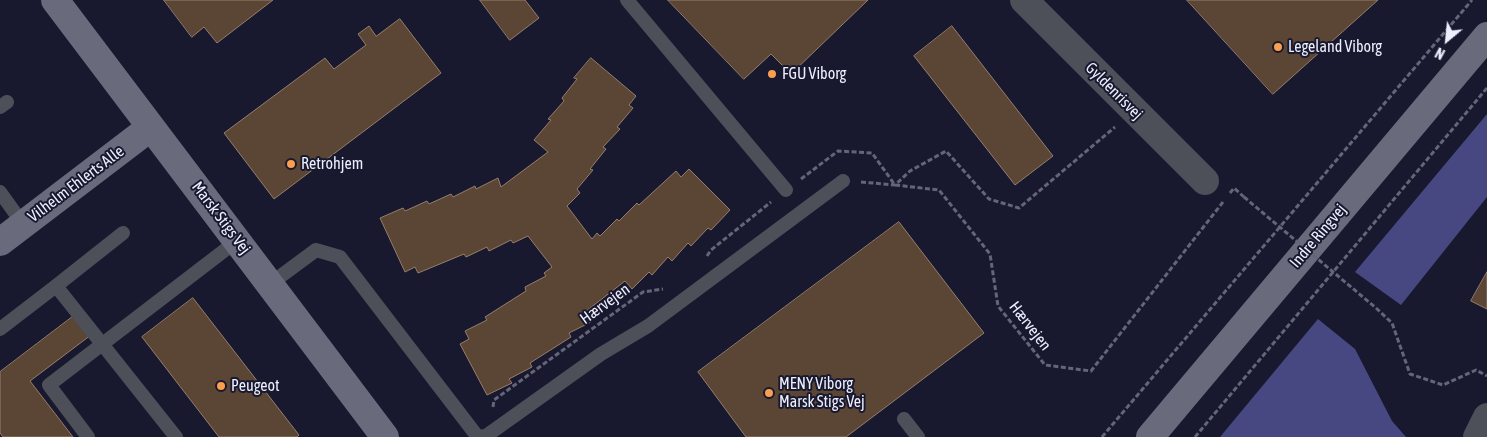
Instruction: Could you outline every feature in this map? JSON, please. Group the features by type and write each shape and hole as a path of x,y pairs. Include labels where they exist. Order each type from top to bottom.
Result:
{"street":[{"name":"Marsk Stigs Vej","path":"54,0 238,240 385,437"},
{"name":"Gyldenrisvej","path":"1024,0 1205,181"},
{"name":"Indre Ringvej","path":"1150,437 1487,36"},
{"name":"Vilhelm Ehlerts Alle","path":"0,242 151,126"},
{"path":"1477,437 1487,416"}],"lane":[{"path":"627,0 786,190"},
{"path":"270,284 316,250 340,257 480,436 601,354 648,326 843,181"},
{"path":"0,192 23,224"},
{"path":"0,329 123,233"},
{"path":"88,437 49,385 238,240"},
{"path":"56,286 176,437"},
{"path":"904,419 918,437"}],"path":[{"path":"1102,437 1472,0"},
{"path":"1195,437 1487,88"},
{"path":"843,181 895,185 917,166 946,151 989,200 1019,208 1134,111"},
{"path":"704,260 711,250 838,151 872,152 895,185"},
{"name":"Hærvejen","path":"895,185 939,190 990,254 998,306 1045,365 1091,370 1234,188 1392,323 1410,374 1443,385 1476,370 1487,376"},
{"name":"Hærvejen","path":"480,436 494,400 642,292 669,288"}],"shaded area":[{"path":"1487,114 1487,197 1401,305 1355,272"},
{"path":"1318,319 1355,349 1392,421 1406,437 1220,437"}],"building":[{"path":"164,0 273,0 217,43 204,27 192,37"},
{"path":"480,0 525,0 539,18 510,40"},
{"path":"668,0 868,0 791,74 771,54 744,79"},
{"name":"Legeland Viborg","path":"1187,0 1378,0 1273,94"},
{"path":"400,19 441,73 274,199 224,133 325,58 334,69 366,45 358,34 369,26 376,36"},
{"path":"952,26 1053,156 1015,185 914,56"},
{"path":"591,58 636,96 629,105 633,108 617,127 620,129 603,147 606,149 590,169 593,170 577,189 580,193 567,206 592,239 597,233 600,236 617,219 619,221 637,203 639,205 676,171 681,177 689,169 730,210 711,230 708,228 691,246 688,243 672,261 668,257 652,275 649,272 632,289 625,281 585,312 591,322 569,333 571,337 530,363 532,367 509,379 512,383 487,395 460,344 469,339 465,331 487,320 485,317 526,291 525,287 546,276 544,273 552,267 528,236 513,243 511,240 489,251 487,247 466,257 464,254 418,273 415,267 405,272 380,218 403,208 405,211 427,201 429,204 451,194 453,197 475,186 476,189 498,178 501,187 548,152 534,140 551,120 548,119 564,101 562,98 577,79 574,78"},
{"path":"899,222 984,333 846,437 746,437 698,372"},
{"path":"1487,272 1487,309 1471,301"},
{"name":"Peugeot","path":"193,298 299,435 297,437 219,437 142,337"},
{"path":"75,315 91,335 30,381 73,437 3,437 0,433 0,372"}],"place":[{"name":"Legeland Viborg","path":"1278,47"},
{"name":"FGU Viborg","path":"772,74"},
{"name":"Retrohjem","path":"291,164"},
{"name":"Peugeot","path":"221,386"},
{"name":"MENY Viborg Marsk Stigs Vej","path":"769,393"}]}
